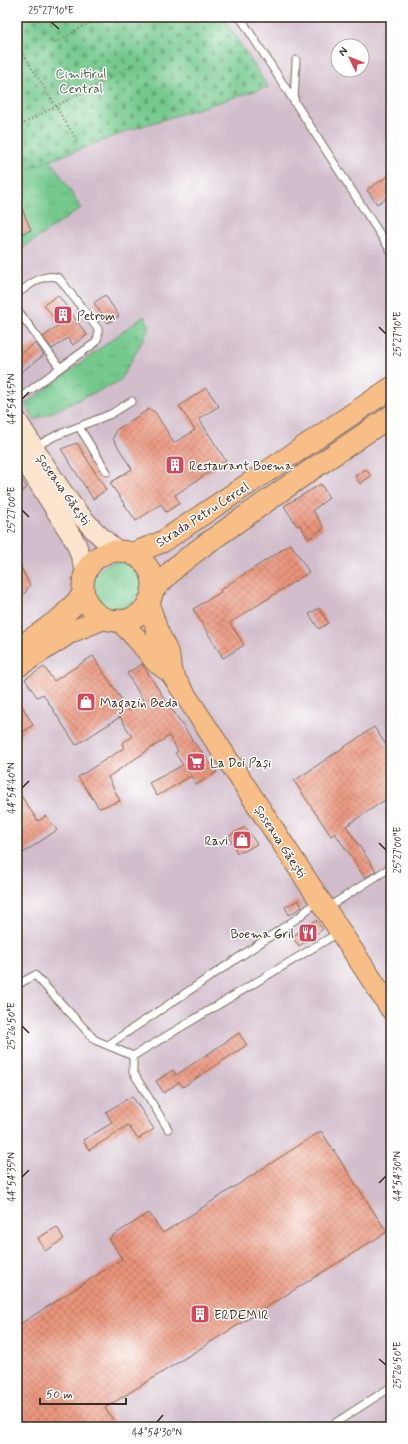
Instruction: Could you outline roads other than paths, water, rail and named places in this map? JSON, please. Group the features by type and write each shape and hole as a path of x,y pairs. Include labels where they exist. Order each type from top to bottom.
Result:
{"main road":[{"name":"Strada Petru Cercel","path":"124,553 162,542 391,388"},
{"name":"Strada Petru Cercel","path":"150,597 177,566 203,546 391,416"},
{"name":"Șoseaua Găești","path":"17,420 26,448 76,543 86,572"},
{"name":"Șoseaua Găești","path":"26,448 80,516 99,537 124,553"},
{"path":"109,553 124,553 141,560 149,570 152,579 150,597 157,630 168,656 171,673 157,663 139,641 112,619 97,614 91,608 84,594 84,583 86,572 91,564 100,556 109,553"},
{"path":"17,649 62,617 84,594"},
{"path":"17,667 72,632 112,619 128,619 136,615 143,610 150,597"},
{"name":"Șoseaua Găești","path":"171,673 391,1009"}],"lane":[{"path":"240,17 391,251"},
{"path":"294,101 296,60"},
{"path":"17,294 42,277 52,276 59,278 98,329 98,337 95,343 17,400"},
{"path":"17,309 60,368"},
{"path":"26,448 111,414 132,401"},
{"path":"79,427 107,472"},
{"path":"108,1045 299,916 391,867"},
{"path":"133,1056 340,932"},
{"path":"17,986 35,975 95,1040 133,1056"},
{"path":"133,1056 133,1072 168,1129"},
{"path":"329,1427 391,1388"}],"place":[{"name":"Petrom","path":"63,315"},
{"name":"Restaurant Boema","path":"175,465"},
{"name":"Magazin Beda","path":"86,702"},
{"name":"La Doi Pași","path":"196,762"},
{"name":"Ravi","path":"242,840"},
{"name":"Boema Gril","path":"308,933"},
{"name":"ERDEMIR","path":"200,1314"}],"park label":[{"name":"Cimitirul Central","path":"81,80"}]}
